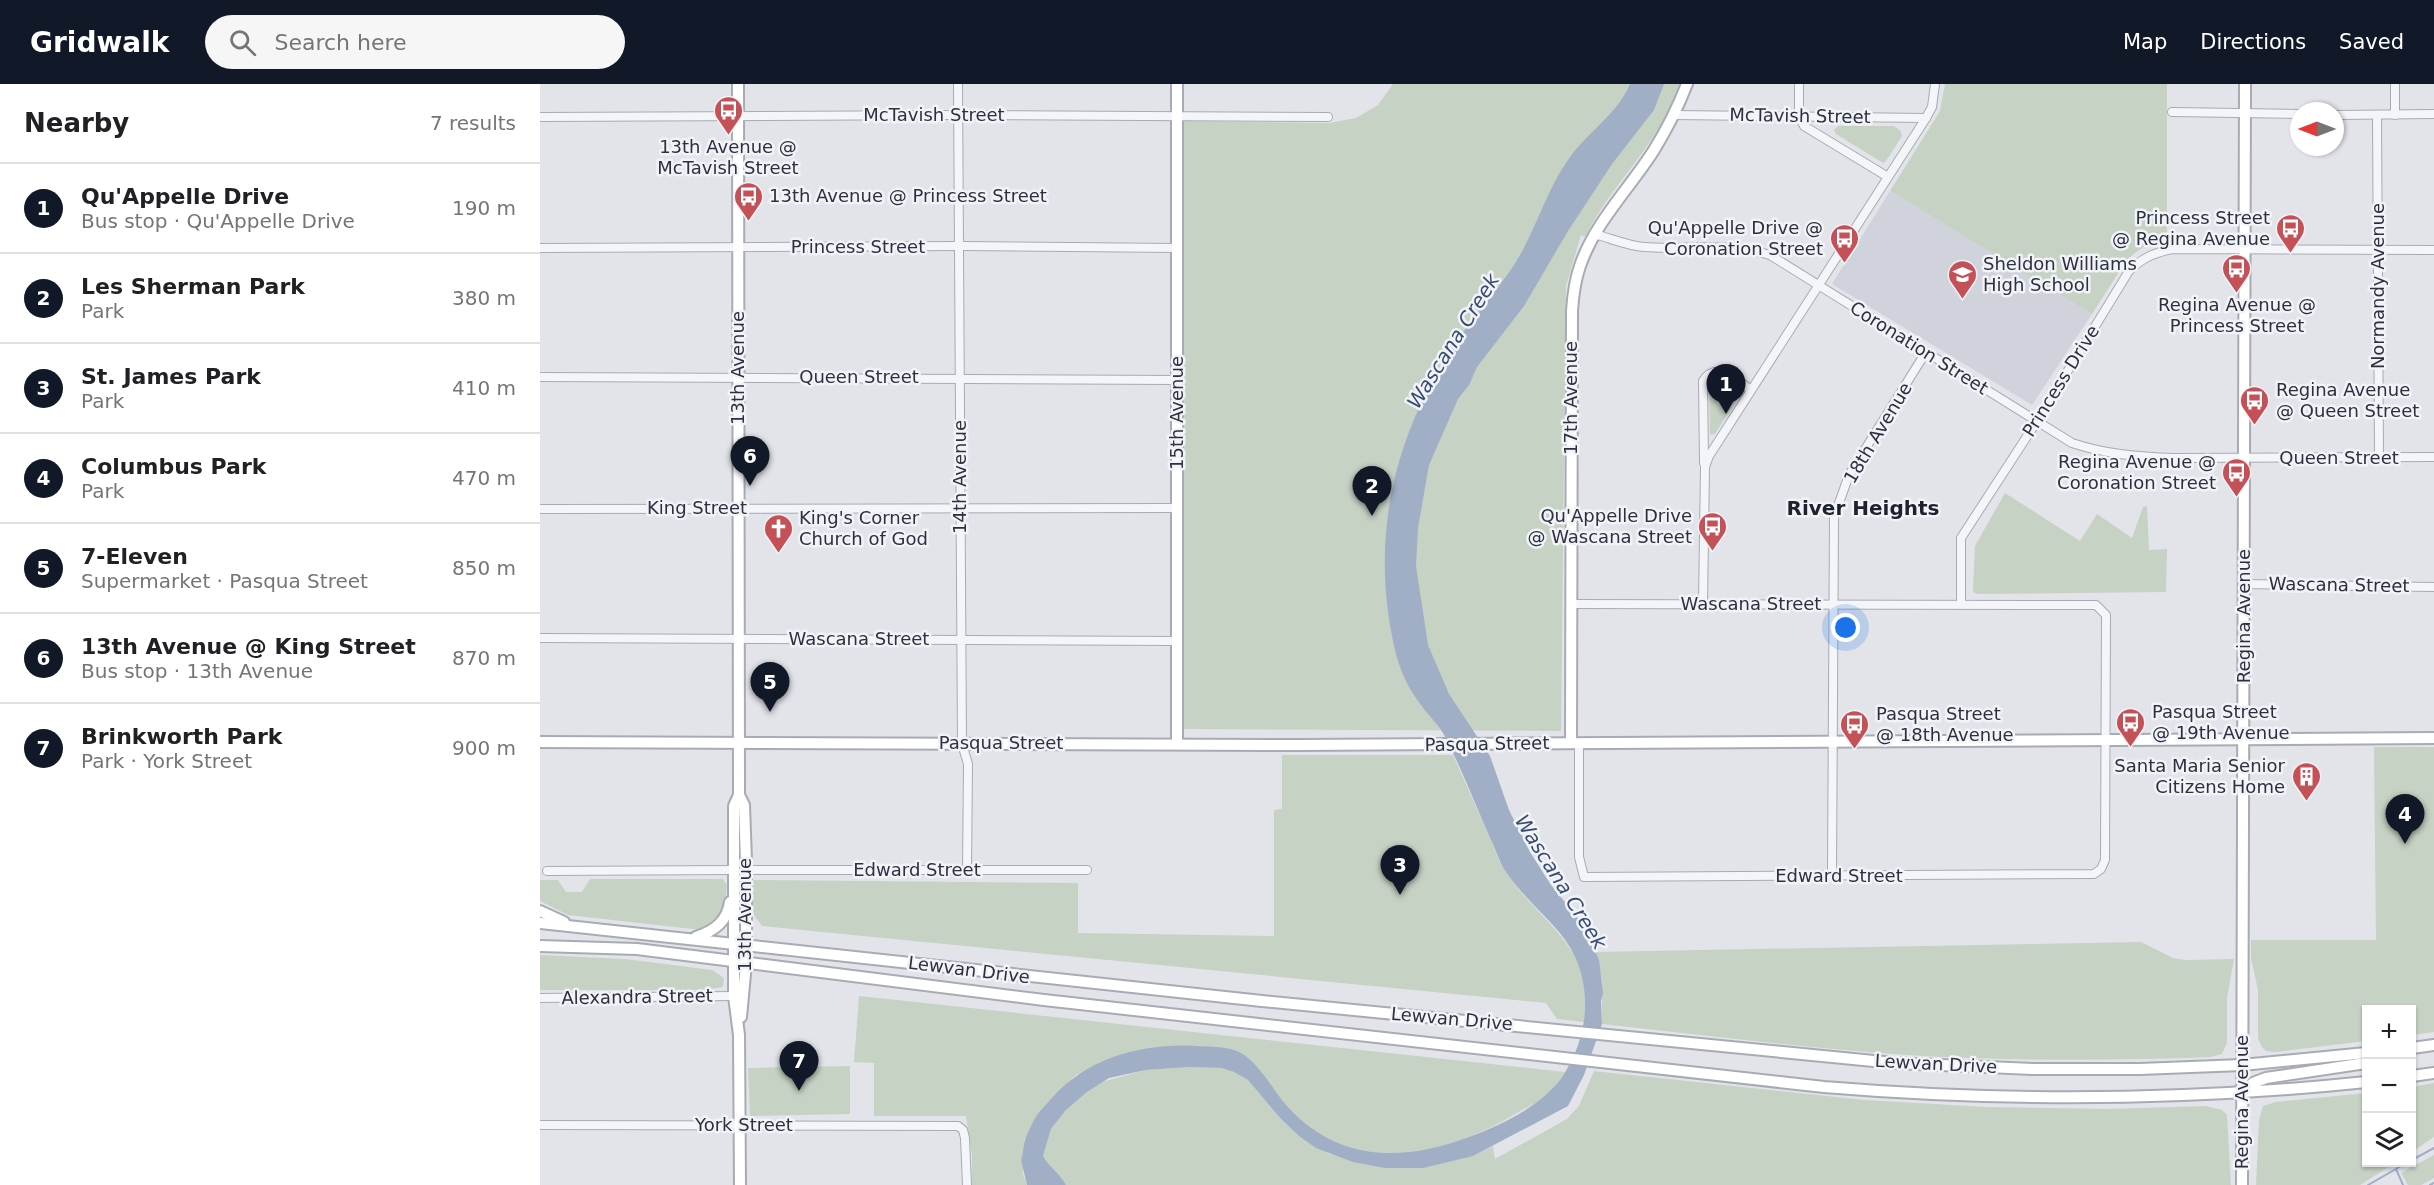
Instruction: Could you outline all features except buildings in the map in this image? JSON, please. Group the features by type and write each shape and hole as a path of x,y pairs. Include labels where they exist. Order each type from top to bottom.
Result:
{"street":[{"name":"13th Avenue","path":"738,84 739,795 734,806 734,874 740,944 746,963 739,1035 740,1185"},
{"name":"14th Avenue","path":"958,84 962,744 968,764 967,870"},
{"name":"15th Avenue","path":"1177,84 1178,743"},
{"name":"17th Avenue","path":"1584,877 1579,857 1571,604 1572,311 1580,265 1594,234 1653,151 1674,115 1688,84"},
{"path":"1799,84 1799,116 1804,126 1888,177"},
{"path":"1705,467 1709,456 1926,118 1932,107 1935,84"},
{"name":"Regina Avenue","path":"2242,1185 2245,84"},
{"path":"2395,84 2395,115"},
{"path":"2172,112 2290,114"},
{"path":"2344,115 2434,114"},
{"name":"McTavish Street","path":"540,117 958,115 1328,117"},
{"name":"McTavish Street","path":"1674,115 1926,118"},
{"name":"Normandy Avenue","path":"2377,115 2379,458"},
{"name":"Coronation Street","path":"1594,234 1641,247 1726,247 1754,250 1770,255 2072,443 2096,451 2139,457 2245,458"},
{"name":"Princess Street","path":"540,248 959,246 1177,248"},
{"name":"Princess Drive","path":"1961,604 1961,538 2037,421 2129,271 2139,261 2155,253 2172,249 2246,250"},
{"path":"2246,250 2434,250"},
{"name":"18th Avenue","path":"1832,875 1834,517 1849,475 1926,352"},
{"path":"1703,604 1705,467 1703,381 1707,374 1715,371 1723,372 1751,390"},
{"name":"Queen Street","path":"540,377 960,377 1177,380"},
{"name":"Queen Street","path":"2245,458 2434,457"},
{"name":"King Street","path":"540,509 1177,508"},
{"name":"Wascana Street","path":"2244,584 2434,586"},
{"name":"Wascana Street","path":"1571,604 2096,605 2106,615 2106,740"},
{"name":"Wascana Street","path":"540,638 1177,641"},
{"name":"Pasqua Street","path":"540,742 1502,744 1833,740 2434,738"},
{"name":"Edward Street","path":"1584,877 2094,874 2101,869 2105,860 2106,740"},
{"name":"13th Avenue","path":"739,795 744,805 746,870 740,944 734,962 734,996 739,1035"},
{"name":"Edward Street","path":"746,870 1087,870"},
{"path":"547,871 734,874 729,909 724,920 708,933 690,938"},
{"path":"540,910 573,926"},
{"name":"Lewvan Drive","path":"540,923 1250,1000 1832,1057 1957,1066 2140,1069 2242,1065 2362,1053"},
{"name":"Lewvan Drive","path":"540,946 637,949 1044,1000 1824,1087 1955,1096 2069,1099 2242,1094 2362,1082"},
{"name":"Alexandra Street","path":"540,998 734,996"},
{"path":"2416,1047 2434,1045"},
{"path":"2242,1094 2253,1083 2266,1078 2362,1064"},
{"path":"2416,1075 2434,1073"},
{"name":"York Street","path":"540,1125 948,1124 958,1126 963,1130 967,1185"}],"shaded area":[{"name":"Sheldon Williams High School","path":"1890,191 2092,314 2032,405 1832,284"}],"green space":[{"path":"1393,84 1680,84 1672,105 1649,144 1609,198 1585,237 1581,235 1566,286 1561,731 1183,729 1181,121 1329,123 1356,118 1378,105"},
{"path":"1945,84 2167,84 2167,239 2145,247 2126,261 2092,314 1890,191 1940,111"},
{"path":"1838,126 1893,126 1900,130 1902,136 1883,163 1836,134 1834,130"},
{"path":"1718,379 1727,380 1741,388 1741,392 1715,434 1710,435 1709,382"},
{"path":"2005,493 2080,541 2097,514 2132,538 2143,507 2147,506 2149,550 2167,549 2166,592 1978,594 1973,592 1975,546"},
{"path":"2374,747 2434,747 2434,1032 2416,1034 2416,1005 2362,1005 2362,1041 2275,1052 2266,1051 2262,1047 2258,1038 2258,990 2251,958 2251,940 2376,940"},
{"path":"1282,755 1453,755 1497,857 1518,888 1562,937 1573,954 1581,973 1585,995 1584,1022 1557,1019 1546,1003 762,926 751,911 752,880 1078,883 1078,933 1274,936 1274,810 1282,809"},
{"path":"590,879 723,879 727,885 722,912 714,922 701,930 568,915 540,901 540,880 558,880 566,892 582,892"},
{"path":"2141,942 2173,958 2185,960 2234,959 2227,998 2227,1043 2222,1054 2211,1057 2097,1060 1944,1057 1830,1049 1602,1024 1602,981 1596,952"},
{"path":"540,955 625,959 712,970 724,978 723,987 704,990 540,990"},
{"path":"859,996 1565,1072 1545,1097 1496,1125 1450,1144 1401,1154 1376,1154 1353,1150 1316,1133 1293,1112 1242,1054 1077,1074 1043,1108 1024,1141 1023,1174 1027,1185 972,1185 972,1155 966,1116 874,1116 874,1063 854,1062"},
{"path":"850,1066 850,1114 750,1116 748,1068"},
{"path":"1189,1067 1221,1068 1248,1080 1280,1118 1299,1136 1330,1154 1473,1156 1493,1146 1495,1159 1567,1119 1579,1106 1594,1071 1864,1100 1986,1107 2108,1109 2205,1106 2222,1110 2227,1115 2231,1185 1066,1185 1043,1156 1051,1129 1066,1110 1098,1083 1146,1070"},
{"path":"2434,1083 2434,1137 2416,1149 2416,1113 2416,1086"},
{"path":"2362,1093 2362,1167 2389,1167 2360,1185 2256,1185 2259,1120 2263,1106 2276,1102"},
{"path":"2434,1155 2434,1178 2421,1185 2408,1185 2401,1173 2416,1167 2416,1165"}],"water":[{"path":"1630,84 1664,84 1654,110 1612,164 1568,231 1524,306 1477,367 1469,385 1458,399 1429,465 1418,528 1416,566 1428,645 1449,694 1490,756 1509,810 1530,852 1551,885 1586,928 1599,960 1603,993 1602,1024 1584,1075 1568,1106 1473,1156 1423,1168 1385,1168 1353,1162 1316,1148 1280,1118 1248,1080 1234,1072 1221,1068 1189,1067 1146,1070 1109,1078 1087,1092 1066,1110 1051,1129 1043,1156 1066,1185 1027,1185 1021,1160 1027,1135 1040,1111 1066,1085 1082,1073 1099,1063 1137,1050 1177,1046 1219,1047 1241,1053 1255,1064 1282,1101 1307,1125 1328,1138 1350,1147 1372,1152 1420,1151 1482,1132 1534,1104 1556,1085 1564,1074 1580,1039 1584,1021 1583,983 1578,965 1559,932 1518,888 1499,860 1443,733 1417,700 1404,677 1397,658 1389,617 1385,577 1386,537 1391,498 1400,460 1413,422 1430,386 1451,350 1519,257 1552,187 1568,160 1609,115"}],"waterway":[{"path":"2416,1158 2434,1148"},
{"path":"2368,1185 2399,1167"},
{"path":"2396,1169 2403,1185"},
{"path":"2430,1185 2434,1183"}],"place":[{"name":"13th Avenue @ McTavish Street","path":"728,136"},
{"name":"13th Avenue @ Princess Street","path":"748,222"},
{"name":"Princess Street @ Regina Avenue","path":"2291,254"},
{"name":"Qu'Appelle Drive @ Coronation Street","path":"1844,264"},
{"name":"Regina Avenue @ Princess Street","path":"2237,294"},
{"name":"Sheldon Williams High School","path":"1962,300"},
{"name":"Qu'Appelle Drive","path":"1726,414"},
{"name":"Regina Avenue @ Queen Street","path":"2255,426"},
{"name":"13th Avenue @ King Street","path":"750,486"},
{"name":"Regina Avenue @ Coronation Street","path":"2237,498"},
{"name":"Les Sherman Park","path":"1372,516"},
{"name":"Qu'Appelle Drive @ Wascana Street","path":"1713,552"},
{"name":"King's Corner Church of God","path":"778,554"},
{"name":"7-Eleven","path":"770,712"},
{"name":"Pasqua Street @ 19th Avenue","path":"2131,748"},
{"name":"Pasqua Street @ 18th Avenue","path":"1855,750"},
{"name":"Santa Maria Senior Citizens Home","path":"2306,802"},
{"name":"Columbus Park","path":"2405,844"},
{"name":"St. James Park","path":"1400,895"},
{"name":"Brinkworth Park","path":"799,1091"}],"district":[{"name":"River Heights","path":"1863,508"}],"water label":[{"name":"Wascana Creek","path":"1453,341"},
{"name":"Wascana Creek","path":"1561,882"}]}
